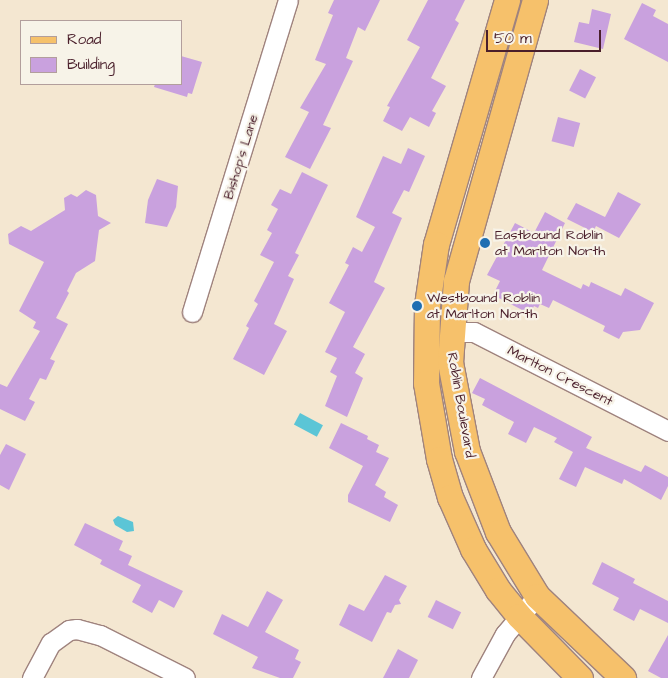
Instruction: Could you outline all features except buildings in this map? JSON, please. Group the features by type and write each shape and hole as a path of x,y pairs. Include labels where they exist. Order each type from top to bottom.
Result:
{"main road":[{"name":"Roblin Boulevard","path":"507,0 436,244 424,344 432,423 450,498 484,568 519,616 580,678"},
{"name":"Roblin Boulevard","path":"535,0 456,281 450,332 450,362 467,451 498,532 537,596 623,678"}],"street":[{"name":"Bishop's Lane","path":"192,312 288,0"},
{"name":"Marlton Crescent","path":"450,332 474,332 668,431"},
{"path":"481,678 505,634 537,596"},
{"path":"32,678 51,643 66,632 77,629 100,635 185,678"}],"water":[{"path":"300,413 323,425 317,437 294,424"},
{"path":"118,516 133,522 134,531 127,532 115,525 113,520"}],"place":[{"name":"Eastbound Roblin at Marlton North","path":"485,243"},
{"name":"Westbound Roblin at Marlton North","path":"417,306"}]}
